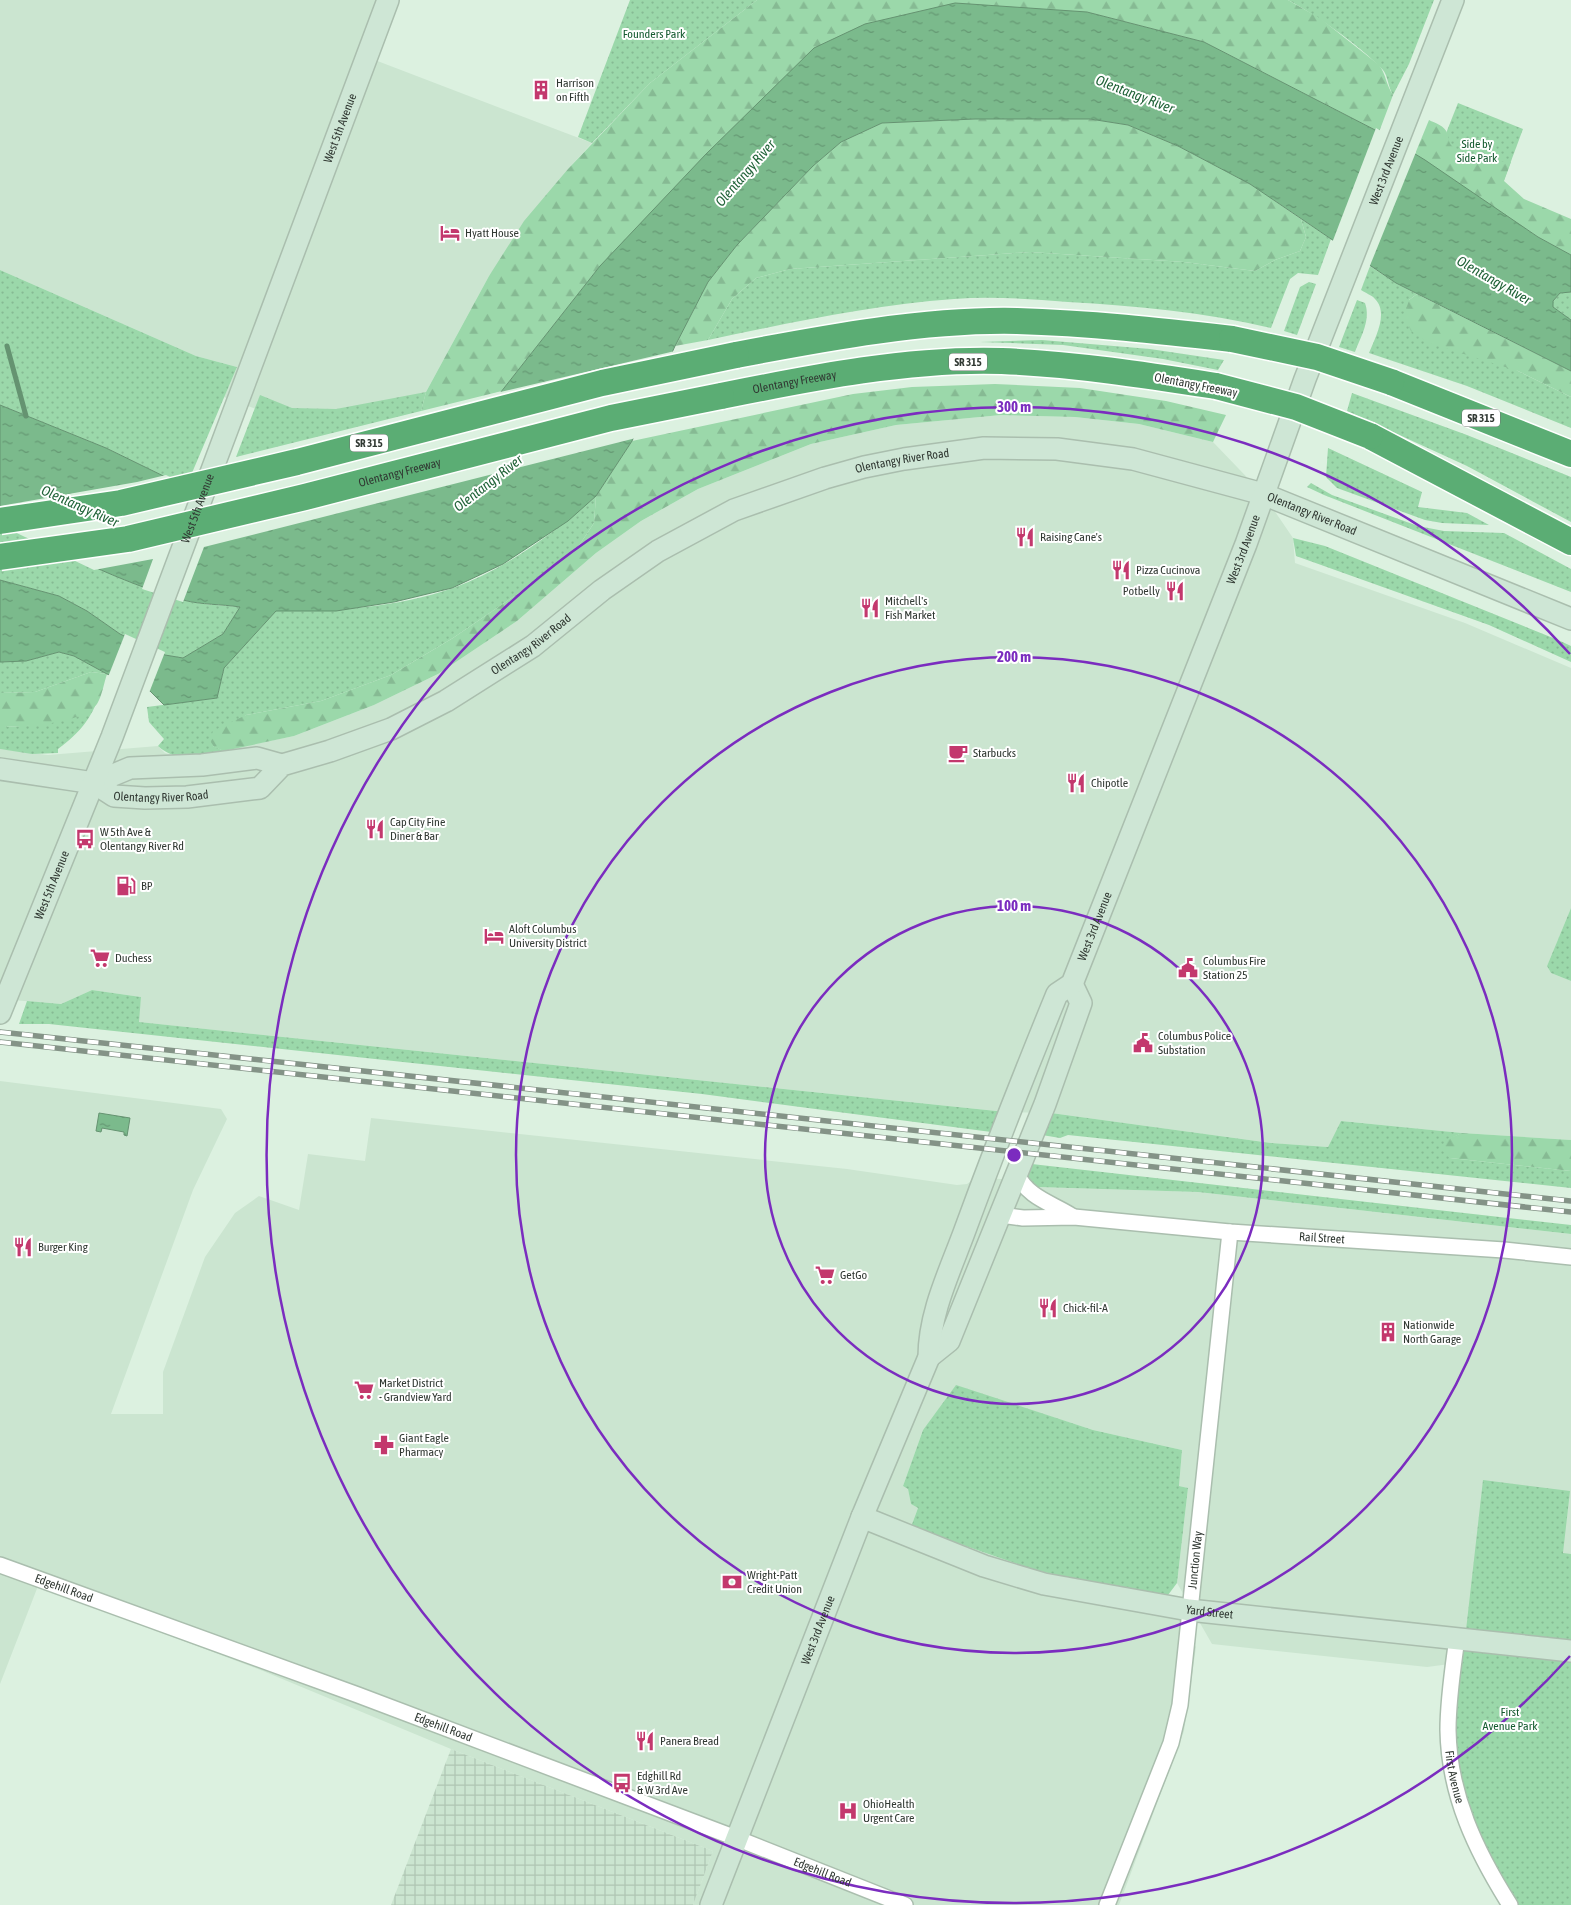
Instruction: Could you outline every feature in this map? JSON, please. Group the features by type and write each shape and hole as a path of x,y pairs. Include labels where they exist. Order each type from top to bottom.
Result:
{"highway":[{"name":"SR 315","path":"0,521 121,503 297,462 602,383 736,355 908,328 1007,322 1113,326 1232,339 1318,357 1391,382 1571,454"},
{"name":"Olentangy Freeway","path":"0,557 128,539 305,497 610,418 776,385 912,364 1001,361 1101,368 1216,386 1296,407 1370,436 1571,542"}],"street":[{"name":"West 5th Avenue","path":"0,1013 126,702 388,0"},
{"name":"West 3rd Avenue","path":"711,1905 862,1517 929,1357 929,1334 948,1273 1033,1053 1057,994 1072,984 1179,716 1325,329 1453,0"},
{"name":"Olentangy River Road","path":"0,769 94,783 114,796 145,798 187,797 260,788 282,765 330,751 391,728 446,701 533,646 602,590 658,551 734,510 825,478 904,458 984,448 1037,448 1133,459 1263,494 1571,619"},
{"name":"Olentangy River Road","path":"94,783 130,768 202,765 258,758 282,765"},
{"name":"West 3rd Avenue","path":"929,1357 949,1341 1001,1215 1081,1003 1072,984"},
{"path":"1001,1215 988,1201 986,1190 1030,1079 1036,1059 1033,1053"},
{"name":"Rail Street","path":"1016,1174 1030,1192 1042,1202 1074,1217"},
{"name":"Rail Street","path":"1001,1215 1024,1218 1074,1217 1230,1232 1504,1250 1571,1257"},
{"name":"Junction Way","path":"1107,1905 1171,1743 1180,1705 1230,1232"},
{"name":"Yard Street","path":"862,1517 984,1566 1044,1584 1189,1610 1571,1651"},
{"name":"Edgehill Road","path":"0,1565 358,1695 736,1838 905,1905"},
{"name":"First Avenue","path":"1457,1638 1448,1730 1452,1770 1460,1805 1473,1839 1489,1872 1510,1905"}],"shaded area":[{"path":"0,0 388,0 367,57 592,143 568,169 489,276 426,392 421,411 256,409 224,397 237,367 196,356 0,270"},
{"path":"1001,415 1075,417 1139,424 1213,442 1263,494 1293,538 1295,563 1465,623 1571,668 1571,908 1547,966 1551,973 1571,981 1571,1140 1462,1133 1341,1121 1328,1147 1271,1143 1051,1113 1006,1112 138,1022 141,997 92,990 61,1004 0,999 0,749 48,755 158,746 165,753 185,758 294,736 374,705 438,674 517,621 596,553 641,521 698,489 811,444 896,425"},
{"path":"0,1081 221,1109 227,1119 193,1190 111,1414 163,1414 163,1372 205,1257 235,1213 259,1196 299,1210 308,1154 365,1161 371,1118 847,1169 957,1185 967,1184 977,1177 1025,1181 1038,1187 1198,1192 1571,1234 1571,1673 1457,1663 1427,1667 1212,1644 1177,1583 1188,1488 1179,1486 1182,1450 1093,1430 956,1386 923,1430 903,1486 908,1488 911,1504 918,1508 911,1527 1032,1569 1088,1583 1168,1595 1196,1647 1184,1731 1119,1905 693,1905 713,1851 451,1749 263,1671 38,1586 0,1684"},
{"path":"451,1749 713,1851 693,1905 391,1905"}],"green space":[{"name":"Founders Park","path":"630,0 757,0 650,83 592,143 578,137"},
{"path":"757,0 1288,0 1321,19 1379,65 1393,95 1379,132 1204,42 1087,12 600,266 502,391 421,411 426,392 489,276 524,221 568,169 650,83"},
{"path":"1288,0 1434,0 1409,64 1393,95 1385,72 1362,50 1312,14"},
{"name":"Side by Side Park","path":"1458,103 1523,129 1494,207 1433,166"},
{"path":"975,119 1090,119 1128,125 1178,146 1250,184 1301,219 1306,237 1300,251 1275,260 1255,271 1184,262 1030,252 790,269 756,278 732,299 708,340 675,346 708,282 737,245 813,166 841,142 882,123"},
{"path":"1429,120 1444,128 1451,145 1462,153 1488,160 1511,162 1504,181 1524,199 1571,219 1571,255 1538,237 1415,154"},
{"path":"1301,219 1331,239 1318,275 1298,273 1290,279 1271,328 1221,318 1144,308 1025,299 982,298 923,302 861,310 708,340 732,299 756,278 790,269 1030,252 1184,262 1255,271 1275,260 1300,251 1306,237"},
{"path":"1370,266 1417,294 1409,300 1518,371 1571,397 1571,428 1467,386 1369,353 1380,326 1381,318 1381,311 1375,299 1361,290"},
{"path":"0,270 196,356 237,367 186,487 106,448 0,405"},
{"path":"1309,282 1316,284 1297,335 1284,331 1300,287"},
{"path":"1571,292 1571,320 1553,307 1553,301 1560,293"},
{"path":"1417,294 1571,371 1571,397 1518,371 1429,343 1411,331 1404,316 1409,300"},
{"path":"1357,300 1365,303 1367,316 1355,352 1339,347"},
{"path":"1042,340 1150,349 1224,360 1218,370 1163,359 1063,345 980,342"},
{"path":"995,384 1080,388 1166,401 1226,415 1213,442 1139,424 1075,417 1001,415 896,425 811,444 698,489 641,521 596,553 517,621 438,674 374,705 294,736 224,751 214,747 210,740 213,731 246,715 321,701 391,675 453,638 529,586 578,547 594,523 596,496 632,441 853,394 912,387"},
{"path":"426,392 421,411 236,457 260,395 292,408 336,409"},
{"path":"1352,393 1467,435 1571,477 1571,522 1467,466 1347,411"},
{"path":"1328,448 1422,492 1418,507 1467,513 1489,525 1442,523 1425,520 1337,488 1326,477"},
{"path":"1311,483 1332,495 1418,526 1444,531 1504,533 1571,569 1571,592 1324,495 1307,487"},
{"path":"596,496 594,523 578,547 529,586 453,638 391,675 321,701 246,715 213,746 224,751 181,757 166,752 158,746 164,739 149,722 147,707 217,698 224,668 276,611 365,607 410,600 453,588 492,571 529,549"},
{"path":"0,522 90,565 159,593 197,603 240,607 223,634 183,658 165,655 120,634 87,611 59,596 0,580"},
{"path":"1293,538 1325,546 1558,640 1571,646 1571,662 1489,625 1296,556"},
{"path":"59,652 74,656 107,674 91,672 35,692 0,693 0,662 26,661"},
{"path":"91,672 107,674 99,701 90,711 52,723 0,727 0,693 35,692"},
{"path":"96,704 85,724 58,749 58,753 32,754 0,749 0,727 23,726 64,719 87,710"},
{"path":"1571,908 1571,981 1551,973 1547,966"},
{"path":"92,990 141,997 139,1022 1006,1112 999,1133 702,1094 49,1024 19,1024 27,1001 61,1004"},
{"path":"1051,1113 1271,1143 1328,1147 1341,1121 1462,1133 1447,1140 1450,1158 1571,1171 1571,1188 1068,1135 1060,1138 1042,1135"},
{"path":"1462,1133 1571,1140 1571,1171 1450,1158 1443,1151 1447,1139"},
{"path":"1023,1163 1571,1225 1571,1234 1198,1192 1038,1187 1025,1181"},
{"path":"956,1385 1093,1430 1182,1450 1179,1486 1188,1488 1177,1583 1168,1595 1088,1583 1032,1569 911,1527 918,1508 911,1504 908,1489 903,1486 923,1430"},
{"name":"First Avenue Park","path":"1483,1480 1570,1491 1563,1553 1571,1554 1571,1905 1510,1905 1460,1805 1451,1691 1465,1639"}],"water":[{"name":"Olentangy River","path":"955,3 1087,12 1204,42 1379,132 1425,160 1538,237 1571,255 1571,292 1560,293 1553,301 1553,307 1571,320 1571,371 1396,283 1250,184 1178,146 1128,125 1090,119 975,119 882,123 841,142 813,166 737,245 708,282 675,346 632,441 596,496 568,521 503,564 452,588 394,602 336,611 276,611 224,668 217,698 164,705 150,691 107,674 74,656 59,652 26,661 0,662 0,580 59,596 87,611 120,634 165,655 183,658 223,634 240,607 190,602 159,593 90,565 0,522 0,405 106,448 186,487 231,500 298,500 449,458 600,266 706,154 814,48 865,24"},
{"path":"99,1113 130,1118 127,1136 124,1135 124,1132 102,1128 101,1132 96,1131"}],"pier":[{"path":"1376,128 1416,152 1369,268 1332,243"},
{"path":"675,351 636,438 204,547 183,602 142,589 153,559 94,570 0,525 0,506 137,482 166,475 187,485 231,498 297,497 447,455 496,393"},
{"path":"125,634 165,652 149,693 108,677"}],"waterway":[{"path":"7,346 26,416"}],"railway":[{"path":"0,1032 1571,1201"},
{"path":"0,1042 1571,1212"}],"place":[{"name":"Harrison on Fifth","path":"541,90"},
{"name":"Hyatt House","path":"450,233"},
{"name":"Raising Cane's","path":"1025,537"},
{"name":"Pizza Cucinova","path":"1121,570"},
{"name":"Potbelly","path":"1175,591"},
{"name":"Mitchell's Fish Market","path":"870,608"},
{"name":"Starbucks","path":"958,753"},
{"name":"Chipotle","path":"1076,783"},
{"name":"Cap City Fine Diner & Bar","path":"375,829"},
{"name":"W 5th Ave & Olentangy River Rd","path":"85,839"},
{"name":"BP","path":"126,886"},
{"name":"Aloft Columbus University District","path":"494,936"},
{"name":"Duchess","path":"100,958"},
{"name":"Columbus Fire Station 25","path":"1188,968"},
{"name":"Columbus Police Substation","path":"1143,1043"},
{"name":"Burger King","path":"23,1247"},
{"name":"GetGo","path":"825,1275"},
{"name":"Chick-fil-A","path":"1048,1308"},
{"name":"Nationwide North Garage","path":"1388,1332"},
{"name":"Market District - Grandview Yard","path":"364,1390"},
{"name":"Giant Eagle Pharmacy","path":"384,1445"},
{"name":"Wright-Patt Credit Union","path":"732,1582"},
{"name":"Panera Bread","path":"645,1741"},
{"name":"Edghill Rd & W 3rd Ave","path":"622,1783"},
{"name":"OhioHealth Urgent Care","path":"848,1811"}]}
